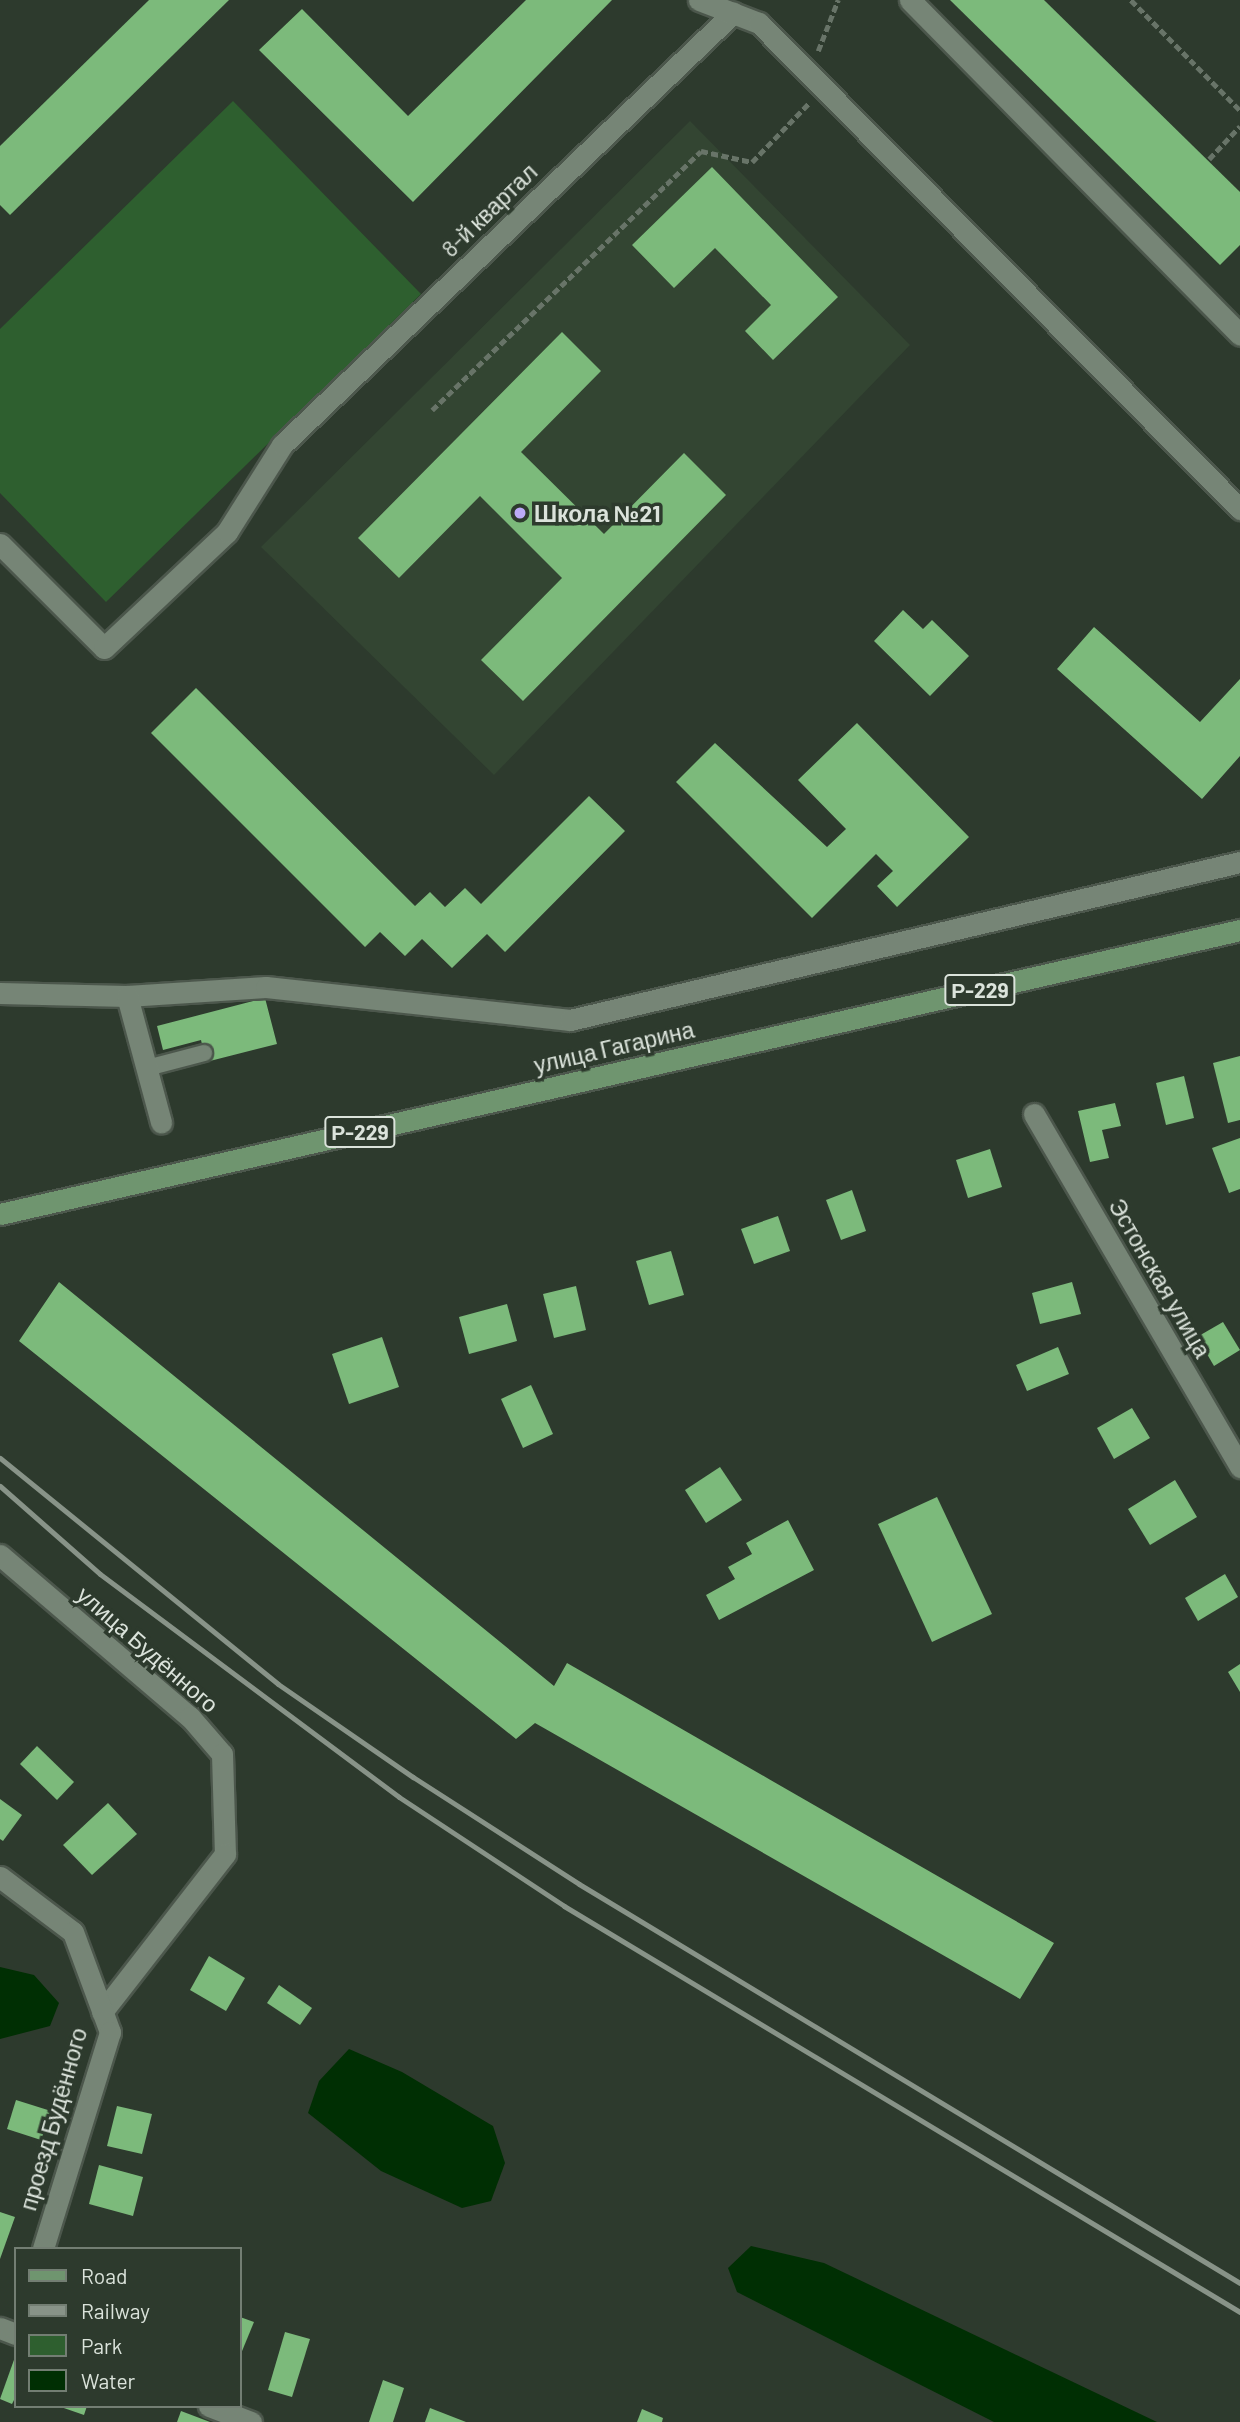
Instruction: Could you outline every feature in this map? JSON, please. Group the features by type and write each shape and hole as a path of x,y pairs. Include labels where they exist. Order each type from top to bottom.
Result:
{"main road":[{"name":"улица Гагарина","path":"0,1214 1240,930"}],"street":[{"path":"699,0 759,23 1240,509"},
{"path":"910,0 1240,335"},
{"name":"8-й квартал","path":"0,544 104,648 227,532 282,444 733,13"},
{"path":"0,993 127,996 267,987 570,1020 1240,862"},
{"path":"127,996 161,1122"},
{"name":"Эстонская улица","path":"1034,1114 1240,1467"},
{"name":"улица Будённого","path":"0,1555 190,1717 222,1754 225,1854 102,2012"},
{"name":"проезд Будённого","path":"0,1877 73,1933 110,2032 44,2247"},
{"path":"214,2408 251,2422"}],"lane":[{"path":"148,1068 204,1053"}],"path":[{"path":"432,410 701,151 751,162 808,106 795,79 823,45 838,0"},
{"path":"1131,0 1240,110"},
{"path":"1209,159 1240,126"}],"shaded area":[{"path":"690,121 910,345 494,775 261,547"}],"green space":[{"path":"233,101 421,294 106,602 0,493 0,329"}],"water":[{"path":"0,1967 34,1975 59,2003 50,2026 0,2039"},
{"path":"349,2049 402,2072 493,2126 505,2163 491,2201 462,2208 381,2171 308,2113 319,2081"},
{"path":"751,2246 824,2263 1157,2422 994,2422 737,2292 728,2268"}],"building":[{"path":"149,0 229,0 10,215 0,205 0,146"},
{"path":"526,0 612,0 413,202 259,50 302,9 408,116"},
{"path":"950,0 1044,0 1240,192 1240,245 1220,265"},
{"path":"712,167 838,297 773,360 745,331 771,305 715,248 674,288 632,245"},
{"path":"562,332 601,371 521,452 604,534 684,453 726,495 523,701 481,660 562,578 480,496 399,578 358,538"},
{"path":"903,610 923,629 932,620 969,656 930,696 874,641"},
{"path":"1094,627 1200,722 1240,679 1240,756 1202,799 1057,669"},
{"path":"196,688 415,906 430,892 445,907 465,888 481,904 589,796 625,831 505,952 487,934 452,968 422,939 405,956 380,932 365,947 151,733"},
{"path":"857,723 969,837 897,907 877,886 893,871 876,854 812,918 676,782 715,743 827,847 846,829 798,780"},
{"path":"265,998 277,1044 206,1062 201,1040 163,1050 157,1026"},
{"path":"1240,1056 1240,1120 1228,1123 1213,1063"},
{"path":"1184,1076 1194,1118 1166,1125 1156,1083"},
{"path":"1115,1103 1121,1126 1102,1130 1109,1158 1090,1162 1078,1111"},
{"path":"1240,1138 1240,1189 1229,1193 1212,1148"},
{"path":"990,1149 1002,1187 968,1198 956,1160"},
{"path":"852,1190 866,1231 841,1240 826,1200"},
{"path":"778,1216 790,1251 754,1264 741,1229"},
{"path":"671,1251 684,1295 649,1305 636,1261"},
{"path":"59,1282 554,1686 567,1663 1054,1943 1020,1999 535,1723 516,1739 19,1341"},
{"path":"1072,1282 1081,1314 1040,1324 1032,1293"},
{"path":"576,1286 586,1330 554,1338 543,1294"},
{"path":"507,1304 517,1341 469,1354 459,1317"},
{"path":"1223,1322 1240,1350 1214,1366 1197,1337"},
{"path":"382,1337 399,1387 349,1404 332,1354"},
{"path":"1058,1347 1069,1374 1027,1391 1016,1365"},
{"path":"531,1385 553,1434 523,1448 501,1399"},
{"path":"1132,1408 1150,1438 1114,1459 1097,1428"},
{"path":"720,1467 742,1500 706,1523 685,1490"},
{"path":"1175,1480 1197,1517 1150,1545 1128,1509"},
{"path":"937,1497 992,1614 932,1642 878,1524"},
{"path":"788,1520 814,1570 719,1620 706,1595 735,1579 728,1567 752,1554 746,1543"},
{"path":"1225,1574 1238,1597 1198,1621 1185,1598"},
{"path":"1240,1664 1240,1692 1228,1672"},
{"path":"37,1746 74,1782 57,1800 20,1764"},
{"path":"0,1799 22,1815 3,1841 0,1839"},
{"path":"108,1803 137,1834 92,1875 63,1845"},
{"path":"209,1956 245,1978 226,2011 190,1990"},
{"path":"279,1985 312,2008 300,2025 267,2003"},
{"path":"16,2100 51,2111 41,2140 7,2129"},
{"path":"117,2106 152,2114 142,2154 107,2146"},
{"path":"99,2165 143,2177 133,2216 89,2204"},
{"path":"0,2212 15,2217 0,2259"},
{"path":"242,2318 254,2322 242,2351"},
{"path":"285,2332 310,2339 292,2397 268,2390"},
{"path":"14,2360 14,2400 12,2404 0,2399"},
{"path":"383,2380 404,2388 393,2422 369,2422"},
{"path":"64,2408 86,2408 84,2415"},
{"path":"430,2408 466,2422 425,2422"},
{"path":"642,2409 663,2418 662,2422 637,2422"},
{"path":"181,2411 210,2422 177,2422"}],"railway":[{"path":"0,1458 278,1684 413,1777 579,1884 1240,2283"},
{"path":"0,1486 100,1574 399,1797 564,1906 1240,2312"}],"place":[{"name":"Школа №21","path":"520,513"}]}
